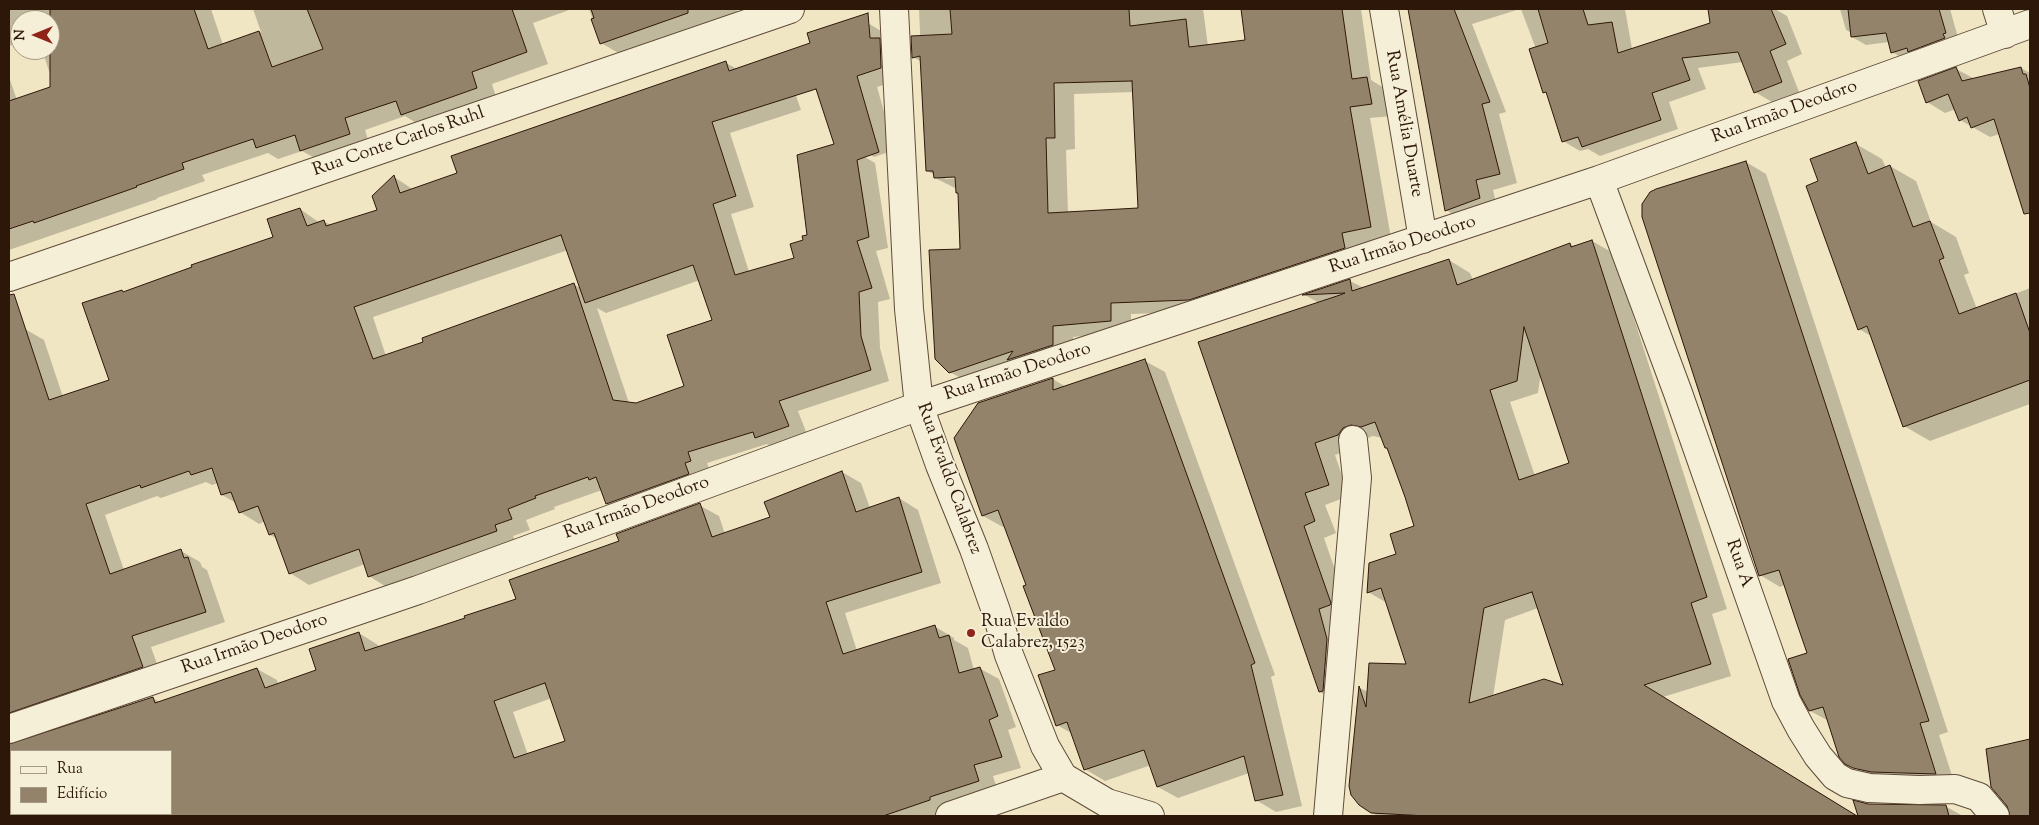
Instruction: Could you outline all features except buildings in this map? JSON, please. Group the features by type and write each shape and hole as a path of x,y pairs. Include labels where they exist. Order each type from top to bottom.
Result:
{"street":[{"name":"Rua Conte Carlos Ruhl","path":"9,277 790,9"},
{"name":"Rua Evaldo Calabrez","path":"894,9 909,308 919,406 940,465 974,549 1009,655 1045,746 1063,777 1107,803 1150,816"},
{"name":"Rua Amélia Duarte","path":"1384,9 1423,239"},
{"name":"Rua Irmão Deodoro","path":"9,729 418,590 919,406 1599,180 2001,21 2030,24"},
{"name":"Rua A","path":"1599,180 1678,393 1786,701 1801,729 1818,756 1835,776 1846,783 1879,788 1955,789 1980,797 1995,816"},
{"path":"1328,816 1357,478 1353,440"},
{"path":"950,816 1063,777"}],"place":[{"name":"Rua Evaldo Calabrez, 1523","path":"971,633"}]}
